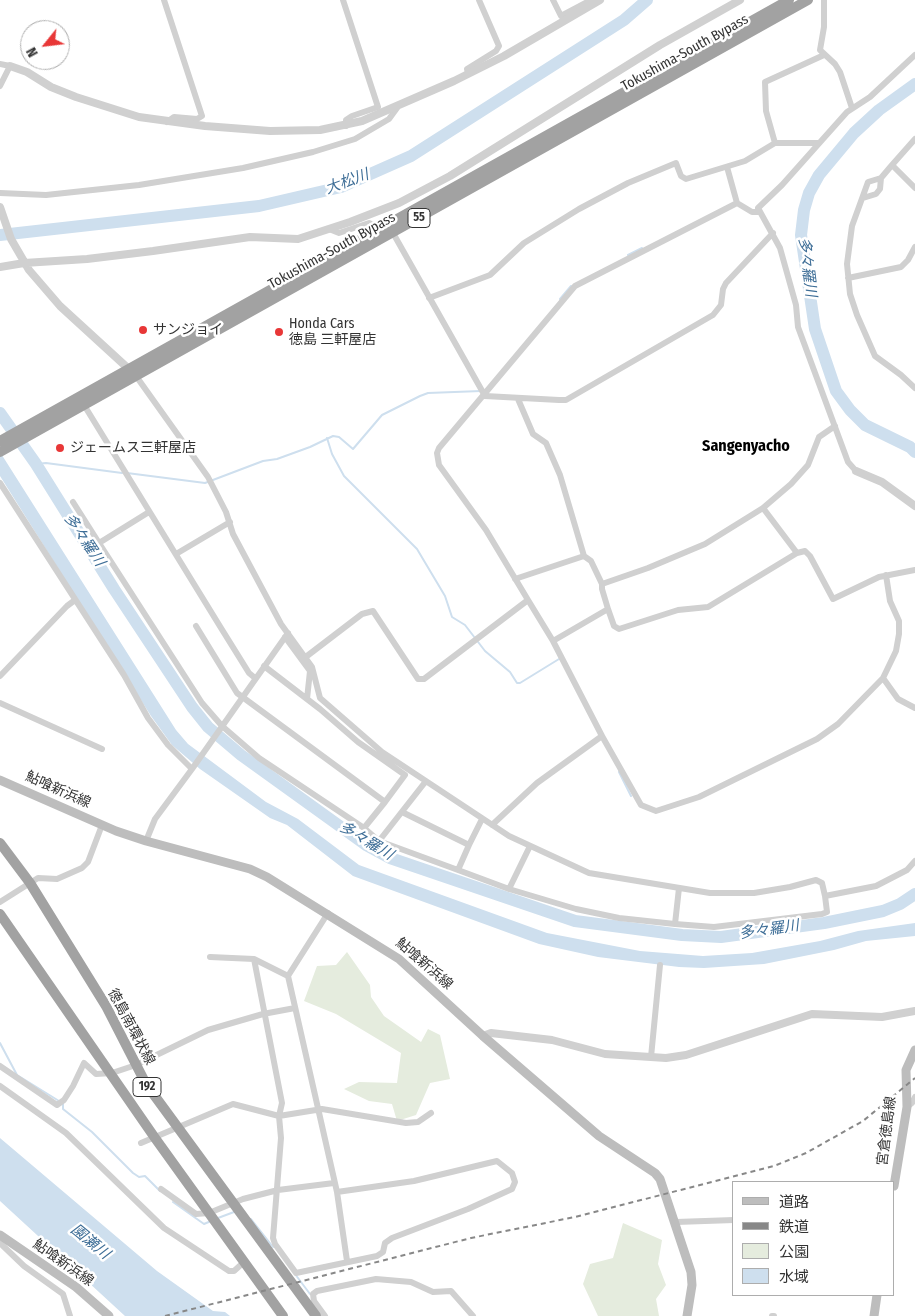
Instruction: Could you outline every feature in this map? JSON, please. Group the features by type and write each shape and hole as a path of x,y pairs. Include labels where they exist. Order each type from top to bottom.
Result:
{"highway":[{"name":"Tokushima-South Bypass","path":"0,440 28,431 84,405 132,373 381,228 789,0"},
{"name":"Tokushima-South Bypass","path":"0,452 28,431 393,232 808,0"},
{"name":"徳島南環状線","path":"0,843 30,883 106,1006 146,1084 316,1316"},
{"name":"192","path":"0,914 112,1073 155,1138 283,1316"}],"main road":[{"name":"鮎喰新浜線","path":"0,780 102,825 146,841 250,869 267,877 399,959 483,1036 599,1136 655,1173 664,1187 691,1272 692,1285 687,1316"},
{"name":"宮倉徳島線","path":"895,1181 907,1107 906,1070 915,1050"},
{"name":"鮎喰新浜線","path":"0,1236 76,1287 109,1316"},
{"path":"874,1316 877,1296"}],"street":[{"path":"164,0 202,116 197,120 174,117 167,122"},
{"path":"342,0 378,106 352,116 346,120 346,126"},
{"path":"468,74 467,69 499,46 479,0"},
{"path":"553,0 561,16 596,1"},
{"path":"0,267 22,260 87,259 250,237 298,239 379,211 450,176 660,45 740,0"},
{"path":"824,0 824,27 820,50 830,58 840,72 852,108"},
{"path":"0,64 27,72 51,87 76,97 139,117 167,122 289,131 320,130 346,126 397,108 504,56 596,1"},
{"path":"774,143 766,112 765,82 824,55"},
{"path":"758,212 758,208 782,185 852,108 870,97 915,55"},
{"path":"0,86 10,66"},
{"path":"0,193 46,195 139,185 252,166 313,152 355,139 389,118 397,108"},
{"path":"915,139 881,178 868,182 852,226 847,264 853,306 875,356 915,388"},
{"path":"430,298 490,275 524,243 579,209 628,183 676,163 680,176 686,179 745,161 774,143 819,143"},
{"path":"892,165 915,188"},
{"path":"727,167 737,203 752,212 758,212"},
{"path":"863,198 876,194 880,189 881,178"},
{"path":"737,203 574,286 485,396 439,448 437,459 516,579 552,641 640,805 656,811 699,797 817,739 838,724 882,678 896,651 899,621 890,601 886,575"},
{"path":"0,207 11,239 22,260 60,306 132,373 208,477 234,534 286,635 310,671 307,699"},
{"path":"758,212 773,233 780,248 796,305 798,327 848,462 856,471 882,482 915,506"},
{"path":"329,229 339,233 369,223 393,232 485,396"},
{"path":"485,396 566,400 713,315 721,304 726,282 773,233"},
{"path":"848,278 901,267 908,260 915,247"},
{"path":"518,399 532,434 546,443 560,475 584,556 591,561 602,584 614,626 618,629 678,610 708,607 805,551 810,556 833,599 886,575 915,570"},
{"path":"84,405 249,673 255,678"},
{"path":"602,584 648,568 706,544 763,508 800,475 812,458 815,442 835,426"},
{"path":"0,483 158,732 193,768"},
{"path":"73,502 191,688 221,727 260,758 364,828 379,841 509,889 576,909 618,918 714,927 827,912 822,883 816,880 790,887 754,893 718,893 589,873 530,846 492,825 382,752 324,703 318,691 315,672 307,656 286,635"},
{"path":"763,508 797,554"},
{"path":"99,543 149,512"},
{"path":"176,554 230,522"},
{"path":"516,579 584,556"},
{"path":"0,676 66,606 75,600"},
{"path":"307,656 362,614 373,611 418,679 424,679 528,600"},
{"path":"552,641 608,609"},
{"path":"196,626 237,693 385,802"},
{"path":"146,841 155,819 286,635"},
{"path":"264,666 358,742 405,775 364,828"},
{"path":"882,678 898,699 915,708"},
{"path":"0,703 102,749"},
{"path":"492,825 537,783 602,736"},
{"path":"379,841 426,781"},
{"path":"402,812 469,845"},
{"path":"458,870 482,818"},
{"path":"0,902 38,878 50,880 67,877 82,868 88,862 102,825"},
{"path":"509,889 530,846"},
{"path":"825,896 876,886 907,870 915,861"},
{"path":"675,924 679,888"},
{"path":"328,914 288,976 337,1192 347,1261"},
{"path":"210,957 254,959 288,976"},
{"path":"254,959 263,1014 281,1090 282,1103 278,1116 280,1138 278,1190 273,1238 274,1244 296,1272 377,1256 384,1252 385,1243 392,1238 468,1209 512,1189 515,1182 512,1173 497,1161 414,1182 337,1192"},
{"path":"651,1058 660,965"},
{"path":"0,1066 58,1104 64,1100 74,1086 84,1063 96,1074 112,1073 136,1065 208,1030 263,1014 295,1008"},
{"path":"483,1036 491,1033 552,1040 605,1054 651,1058 686,1055 812,1014 826,1013 874,1017 915,1011"},
{"path":"0,1086 66,1133 164,1228 229,1271 234,1271 244,1262"},
{"path":"907,1107 915,1097"},
{"path":"142,1143 233,1104 278,1116 319,1110 406,1123 418,1122 432,1113"},
{"path":"161,1189 196,1214 209,1213 233,1203 278,1190 334,1182"},
{"path":"676,1222 732,1220"},
{"path":"0,1243 24,1266 63,1294 70,1316"},
{"path":"325,1316 314,1302 313,1294 368,1279 411,1282 433,1292 451,1291 473,1316"}],"green space":[{"path":"347,952 370,985 371,997 384,1016 421,1042 428,1029 440,1035 450,1079 430,1083 416,1115 397,1121 392,1104 369,1101 344,1089 359,1082 397,1083 401,1053 336,1014 304,1001 317,966 336,965"},
{"path":"623,1223 662,1240 658,1264 666,1285 656,1299 659,1316 598,1316 583,1284 590,1264 613,1258"}],"water":[{"path":"0,452 176,730 188,744 266,802 298,819 359,865 547,933 640,951 703,956 752,953 820,941 858,931 915,923 915,936 866,941 834,950 764,964 704,968 679,967 598,957 539,944 353,876 287,825 270,818 200,769 172,745 151,716 0,476"},
{"name":"園瀬川","path":"0,1138 157,1271 213,1311 225,1312 230,1316 125,1316 0,1201"}],"waterway":[{"name":"大松川","path":"0,235 259,206 341,187 411,156 624,20 647,0"},
{"name":"多々羅川","path":"915,84 879,110 854,133 819,175 809,193 804,210 801,235 815,329 836,391 850,410 865,425 910,447 915,452"},
{"path":"628,255 642,248"},
{"path":"560,299 571,286"},
{"path":"127,473 205,483 263,461 277,459 310,447 333,436 339,437 353,449 382,415 420,396 428,393 481,391"},
{"name":"多々羅川","path":"0,413 36,464 114,589 192,707 208,727 241,755 366,845 390,858 575,921 682,935 721,937 824,923 883,911 900,904 915,894"},
{"path":"327,438 332,454 344,476 417,549 445,596 452,617 465,625 485,651 510,672 517,683 559,659"},
{"path":"36,464 46,463 122,473"},
{"path":"619,772 631,796"},
{"path":"0,1043 17,1075 59,1101"},
{"path":"63,1104 63,1109 92,1132 133,1173 139,1177 145,1176 160,1191"},
{"path":"173,1202 204,1224 211,1221"},
{"path":"218,1218 234,1212"},
{"path":"251,1219 273,1247"},
{"path":"295,1274 310,1294"}],"railway":[{"path":"165,1316 471,1238 575,1217 774,1166 806,1153 863,1121 915,1078"}],"place":[{"name":"サンジョイ","path":"143,330"},
{"name":"Honda Cars 徳島 三軒屋店","path":"279,332"},
{"name":"ジェームス三軒屋店","path":"60,448"}],"district":[{"name":"Sangenyacho","path":"746,447"}]}
